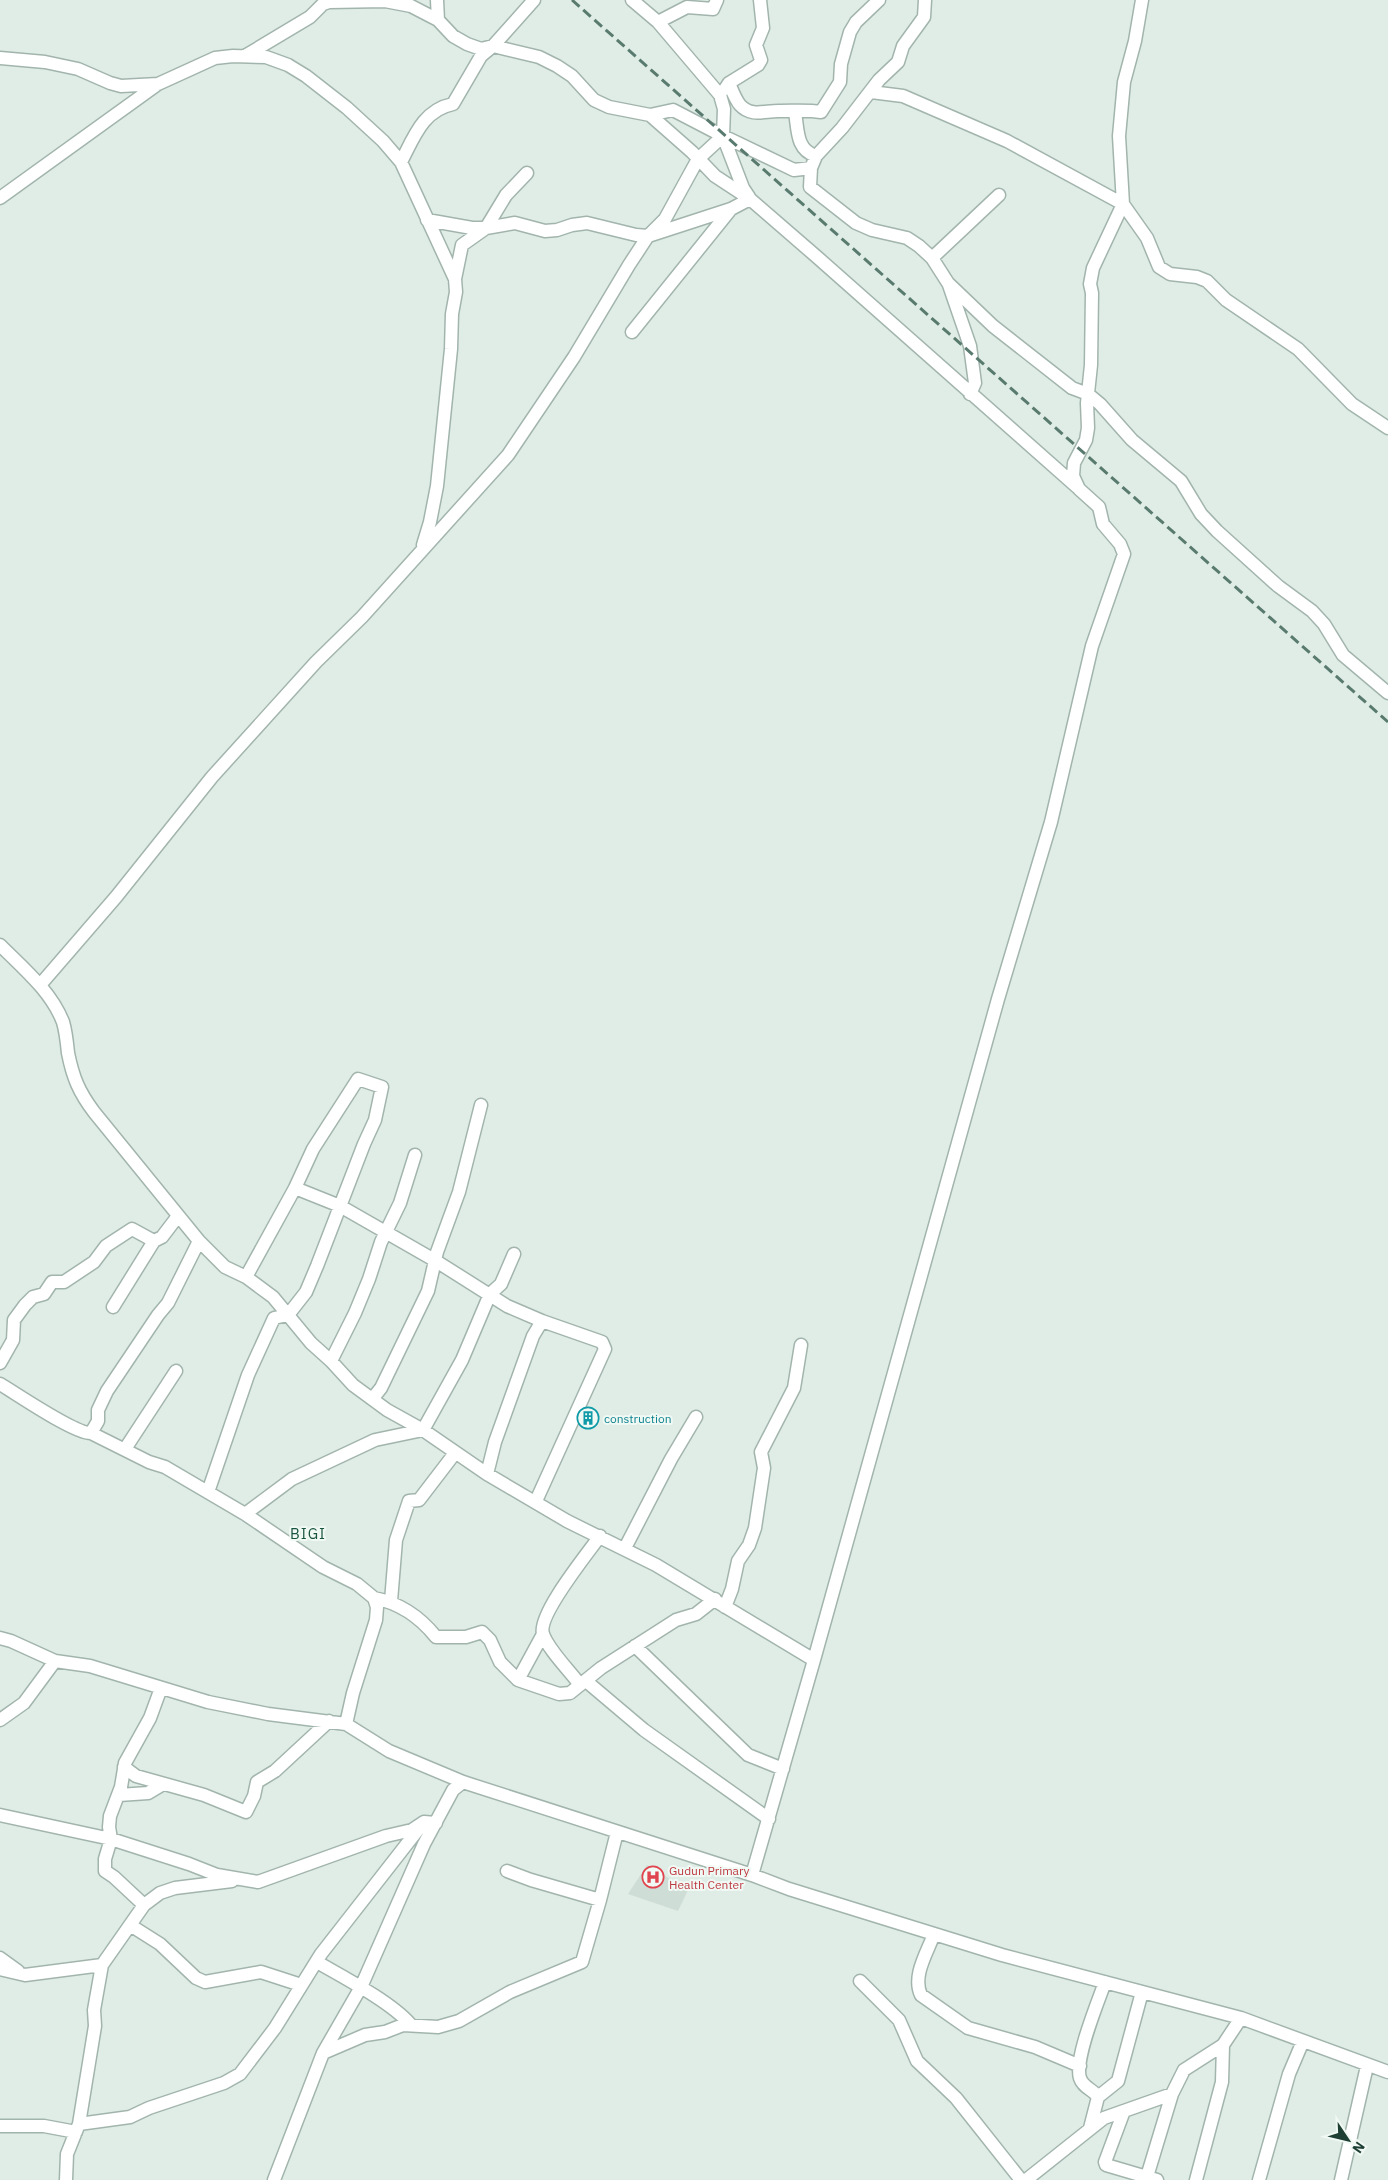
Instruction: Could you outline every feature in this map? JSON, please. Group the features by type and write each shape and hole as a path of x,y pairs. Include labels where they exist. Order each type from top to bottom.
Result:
{"street":[{"path":"437,0 438,20"},
{"path":"401,162 419,128 429,115 441,107 453,104 481,56 534,0"},
{"path":"632,0 658,22 720,95 724,109 724,136 743,188 750,199"},
{"path":"658,22 687,7 713,9 717,0"},
{"path":"720,95 729,83 758,65 761,60 756,45 763,28 760,0"},
{"path":"729,83 738,103 745,109 759,114 780,110 821,112 840,82 841,64 850,32 856,22 879,0"},
{"path":"245,56 310,17 323,4 329,2 399,3 426,12 438,20 453,36 467,44 481,49 492,46 539,57 572,76 594,100 609,107 650,115 673,110 794,170 813,162 898,62 903,46 924,17 925,0"},
{"path":"1079,489 1074,476 1074,463 1086,440 1091,365 1092,293 1090,284 1093,268 1123,204 1119,136 1124,82 1135,41 1142,0"},
{"path":"0,198 158,84 198,64 215,58 266,57 288,65 306,76 370,127 401,162 455,280"},
{"path":"0,58 45,62 78,69 120,86 158,84"},
{"path":"871,92 903,96 1006,142 1123,204 1147,238 1159,267 1170,274 1207,280 1226,300 1298,349 1352,404 1388,428"},
{"path":"795,112 802,148 813,162 810,187 856,223 872,230 907,238 932,258 948,283 970,346 975,383 970,394"},
{"path":"650,115 715,176 750,199 1100,507 1103,524 1120,544 1124,554 1092,646 1051,822 995,1009 814,1660 752,1875"},
{"path":"40,985 116,897 212,777 316,662 362,617 508,455 574,357 599,313 648,236 665,219 698,159 724,136"},
{"path":"420,551 426,538 437,486 451,349 452,314 456,292 455,280 462,245 486,228 506,195 527,173"},
{"path":"932,258 999,196"},
{"path":"427,220 472,228 486,228 515,223 545,231 587,223 636,235 648,236 731,210 750,199"},
{"path":"632,332 731,210"},
{"path":"948,283 993,326 1072,388 1088,394 1111,415 1132,440 1181,481 1201,514 1217,531 1278,586 1312,611 1324,624 1342,655 1388,693"},
{"path":"0,945 40,985 63,1023 74,1078 80,1093 178,1216 225,1267 246,1277 272,1297 311,1342 331,1360 353,1385 387,1410 423,1430 455,1454 487,1474 536,1501 567,1521 625,1548 715,1599 725,1607 814,1660"},
{"path":"208,1492 248,1375 274,1318 288,1315 306,1292 375,1120 382,1086 358,1079 313,1149 295,1188 246,1277"},
{"path":"373,1398 381,1388 428,1291 447,1221 459,1192 481,1105"},
{"path":"331,1360 355,1313 385,1232 400,1203 415,1155"},
{"path":"295,1188 340,1206 436,1261 507,1306 542,1321 602,1342 605,1349 536,1501"},
{"path":"113,1307 154,1241 162,1236 178,1216"},
{"path":"0,1363 13,1340 14,1320 24,1305 33,1297 44,1294 52,1282 64,1282 94,1262 106,1246 132,1229 154,1241"},
{"path":"91,1433 98,1421 98,1410 107,1391 168,1303 199,1241"},
{"path":"245,1514 292,1480 375,1440 423,1430 462,1360 490,1294 502,1284 514,1254"},
{"path":"487,1474 494,1442 533,1336 542,1321"},
{"path":"725,1607 732,1589 738,1561 749,1545 755,1528 764,1468 761,1452 794,1388 801,1345"},
{"path":"125,1450 176,1371"},
{"path":"0,1384 67,1424 85,1433 91,1433 149,1462 165,1467 245,1514 323,1567 363,1588 374,1598 377,1607 376,1620 353,1693 346,1724"},
{"path":"625,1548 671,1459 696,1417"},
{"path":"391,1601 396,1540 410,1501 419,1500 455,1454"},
{"path":"518,1680 543,1634 543,1626 558,1594 600,1536"},
{"path":"374,1598 391,1601 422,1620 436,1637 466,1637 482,1632 490,1640 500,1662 518,1680 559,1694 570,1693 601,1668 676,1620 696,1614 715,1599"},
{"path":"543,1634 577,1681 584,1682 644,1730 769,1819"},
{"path":"0,1638 56,1661 90,1666 208,1702 268,1714 346,1724 389,1751 463,1782 752,1875 789,1889 1002,1955 1241,2018 1367,2066 1388,2072"},
{"path":"635,1646 748,1755 783,1769"},
{"path":"0,1720 24,1703 56,1661"},
{"path":"144,1905 105,1871 105,1859 111,1839 108,1826 110,1816 119,1795 124,1768 150,1718 162,1688"},
{"path":"124,1768 136,1776 204,1795 246,1812 254,1796 257,1782 275,1771 329,1722"},
{"path":"0,2126 77,2128 130,2117 149,2108 224,2083 240,2074 275,2028 316,1962 430,1823 453,1790 463,1782"},
{"path":"119,1795 148,1793 163,1784"},
{"path":"0,1815 111,1839 189,1864 217,1876 258,1882 386,1836 412,1830 430,1823"},
{"path":"274,2180 323,2053 360,1987 424,1844 430,1823"},
{"path":"323,2053 365,2035 410,2024 438,2027 459,2022 510,1992 561,1969 582,1962 617,1832"},
{"path":"507,1871 600,1900"},
{"path":"78,2180 66,2176 67,2154 77,2128 95,2026 94,2010 102,1966 144,1905 160,1893 175,1888 239,1879"},
{"path":"130,1925 160,1944 196,1978 205,1982 261,1972 301,1985"},
{"path":"934,1934 918,1976 917,1986 921,1995 968,2028 1035,2047 1080,2066"},
{"path":"0,1958 25,1975"},
{"path":"316,1962 360,1987 410,2024"},
{"path":"0,1969 25,1975 102,1966"},
{"path":"860,1981 899,2020 917,2061 956,2098 1021,2180"},
{"path":"1098,2097 1087,2089 1083,2083 1080,2077 1080,2066 1082,2048 1105,1982"},
{"path":"1090,2128 1098,2097 1118,2081 1142,1992"},
{"path":"1124,2111 1105,2162 1106,2165 1150,2179 1172,2094 1184,2070 1223,2045 1241,2018"},
{"path":"1259,2180 1289,2074 1303,2041"},
{"path":"1196,2180 1222,2082 1223,2045"},
{"path":"1340,2180 1367,2066"},
{"path":"1026,2180 1104,2118 1172,2094"}],"shaded area":[{"name":"Gudun Primary Health Center","path":"647,1865 688,1890 678,1911 628,1894"}],"railway":[{"path":"572,0 1388,722"}],"place":[{"name":"construction","path":"588,1418"},
{"name":"Gudun Primary Health Center","path":"653,1877"}],"district":[{"name":"BIGI","path":"308,1533"}]}
